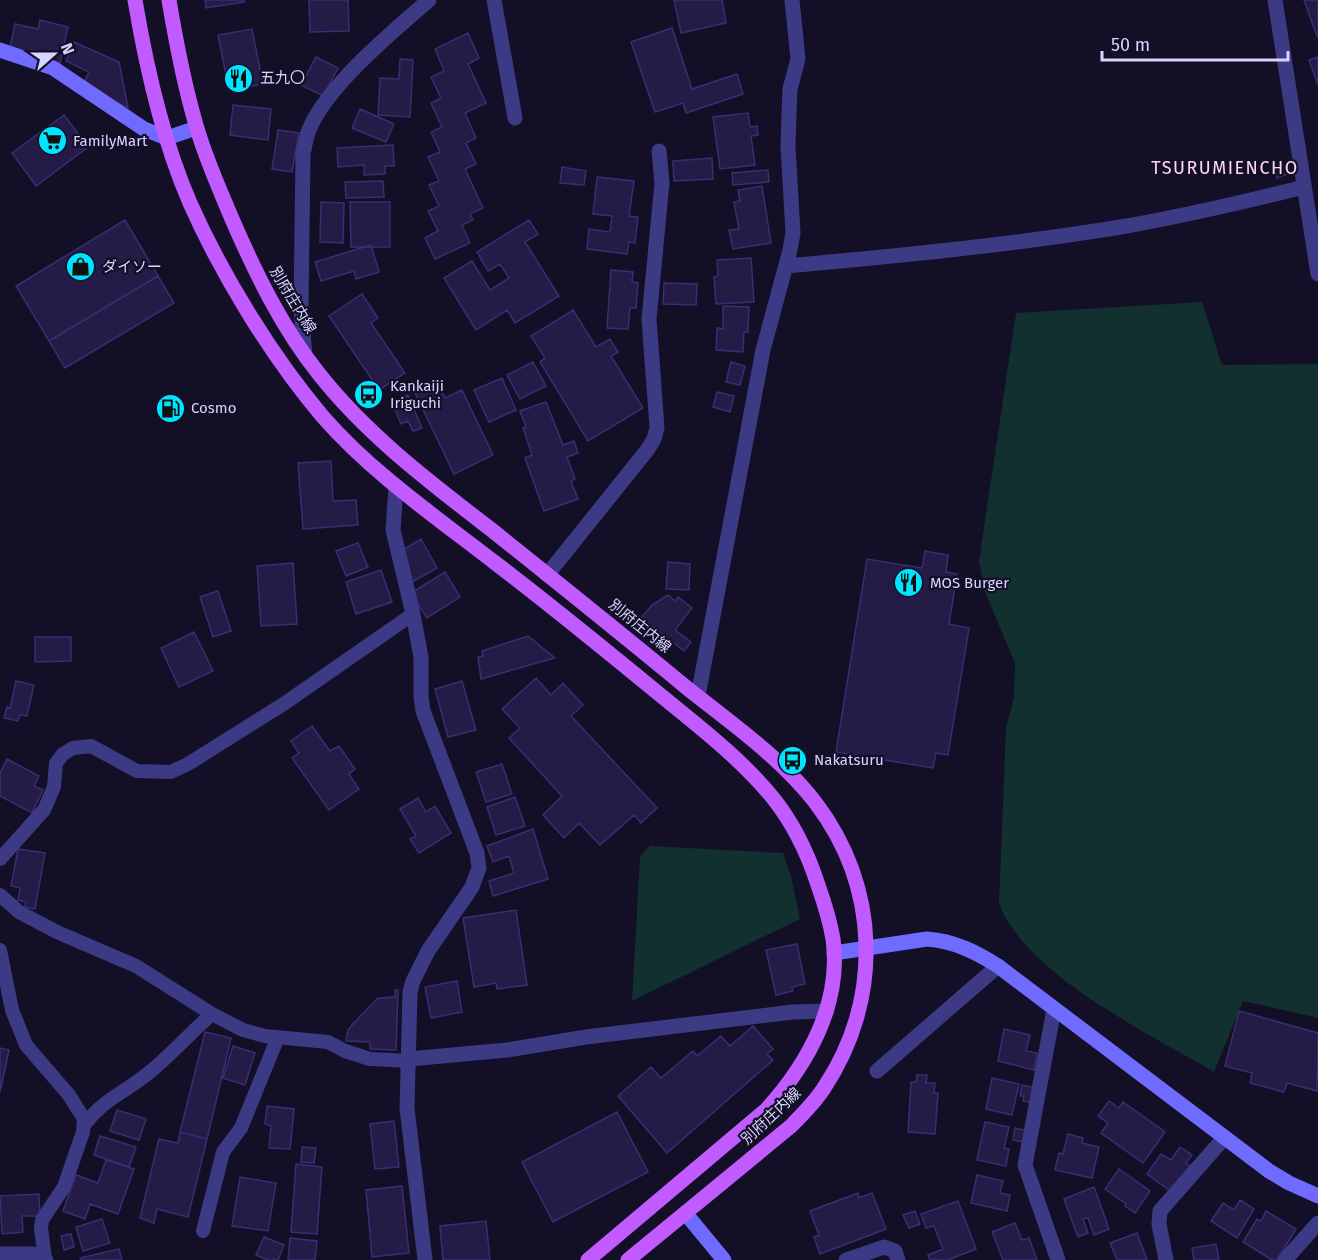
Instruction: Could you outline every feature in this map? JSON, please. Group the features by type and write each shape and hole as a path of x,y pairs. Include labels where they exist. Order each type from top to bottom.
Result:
{"main road":[{"name":"別府庄内線","path":"135,0 149,75 167,138 189,201 228,276 298,386 325,419 396,486 609,653 715,740 757,780 785,816 806,854 825,907 834,953 833,984 827,1011 809,1052 797,1072 766,1110 588,1260"},
{"name":"別府庄内線","path":"169,0 182,74 196,128 219,189 254,269 293,338 318,373 379,440 774,759 816,803 843,849 856,882 864,911 867,948 866,983 853,1034 825,1087 814,1103 791,1126 628,1260"}],"street":[{"path":"305,355 301,309 303,153 308,131 320,110 341,84 387,37 429,0"},
{"path":"494,0 515,118"},
{"path":"698,696 763,350 793,233 788,146 790,90 798,59 792,0"},
{"path":"1275,0 1318,274"},
{"path":"0,50 53,68 144,129 167,138 196,128"},
{"path":"547,575 648,449 657,428 648,319 662,183 659,151"},
{"path":"786,267 966,249 1047,238 1174,217 1305,187"},
{"path":"396,486 393,530 421,657 420,690 423,711 477,853 478,868 470,891 428,951 413,981 408,1005 408,1120 424,1260"},
{"path":"834,953 916,939 940,940 970,949 998,966 1224,1138 1279,1177 1318,1196"},
{"path":"877,1071 998,966"},
{"path":"1054,1009 1025,1165 1059,1260"},
{"path":"409,1060 507,1050 586,1037 793,1012 827,1011"},
{"path":"1166,1260 1159,1224 1160,1210 1224,1138"},
{"path":"686,1214 724,1260"},
{"path":"1285,1260 1318,1223"},
{"path":"846,1260 884,1247 895,1251 898,1260"},
{"path":"0,1254 34,1254 46,1259"}],"lane":[{"path":"0,859 44,810 53,794 56,763 68,751 81,746 91,746 137,771 171,772 189,764 293,698 413,614"},
{"path":"0,895 19,912 57,932 136,966 212,1014 243,1030 278,1038 328,1042 345,1051 370,1059 409,1060"},
{"path":"0,950 12,1010 26,1045 76,1103 84,1119 64,1187 42,1220 41,1228 46,1259"},
{"path":"84,1125 97,1109 146,1075 212,1014"},
{"path":"202,1232 223,1152 241,1128 278,1038"}],"green space":[{"path":"1202,302 1222,365 1318,364 1318,1018 1243,1001 1214,1072 1125,1021 1062,978 1035,955 1013,930 999,904 1006,728 1014,697 1015,663 985,592 979,561 1016,313"},
{"path":"650,846 783,853 791,876 800,919 632,1001 640,856"}],"building":[{"path":"205,0 244,0 244,2 206,8"},
{"path":"309,0 348,0 349,31 310,32"},
{"path":"674,0 722,0 726,23 681,33"},
{"path":"1304,0 1318,0 1318,38 1314,28"},
{"path":"40,20 68,27 60,63 9,52 15,24 38,29"},
{"path":"672,28 692,89 737,74 743,94 686,113 683,103 655,112 631,42"},
{"path":"252,29 263,84 229,90 218,35"},
{"path":"468,33 479,58 468,64 486,103 465,113 476,138 466,143 476,164 465,169 483,208 470,214 473,220 462,225 470,243 435,259 425,238 438,231 428,211 439,206 429,185 439,181 428,157 440,152 431,132 442,127 431,103 441,98 431,77 444,71 435,49"},
{"path":"74,42 119,62 128,108 82,87 89,72 66,61"},
{"path":"316,57 338,68 323,96 301,85"},
{"path":"1318,57 1318,85 1309,60"},
{"path":"400,59 413,60 410,117 378,115 380,78 399,79"},
{"path":"233,105 271,109 268,140 230,135"},
{"path":"360,109 394,124 386,142 352,128"},
{"path":"748,113 750,127 757,126 758,135 751,136 755,165 720,169 713,117"},
{"path":"64,115 88,147 36,186 12,153"},
{"path":"278,130 299,133 292,172 272,169"},
{"path":"393,145 394,166 385,166 385,174 364,175 364,165 338,167 337,148"},
{"path":"712,158 713,179 674,181 673,161"},
{"path":"1287,164 1290,173 1277,178 1274,169"},
{"path":"562,167 586,171 584,185 560,183"},
{"path":"768,170 769,182 733,185 732,173"},
{"path":"597,177 634,181 629,216 638,217 635,243 629,242 627,254 587,249 589,229 610,232 612,216 593,214"},
{"path":"383,181 384,197 346,198 345,182"},
{"path":"762,186 771,243 733,249 729,230 739,229 734,202 740,201 738,190"},
{"path":"321,202 344,203 343,243 320,242"},
{"path":"350,202 390,202 390,247 351,247"},
{"path":"125,220 158,276 49,341 16,286"},
{"path":"529,220 538,234 525,242 559,296 515,323 507,310 476,330 444,278 472,261 490,290 509,278 500,264 488,271 477,252"},
{"path":"371,245 379,272 356,279 354,271 321,281 315,262"},
{"path":"751,258 754,302 716,304 714,277 718,276 717,260"},
{"path":"611,270 633,272 632,282 638,283 636,308 630,308 628,329 607,328"},
{"path":"158,276 174,303 65,368 49,341"},
{"path":"664,283 697,284 696,305 663,304"},
{"path":"362,294 378,318 371,323 405,373 379,390 329,316"},
{"path":"723,306 749,307 748,332 744,332 743,352 716,350 717,328 723,329"},
{"path":"573,310 596,347 610,339 618,352 611,356 643,408 588,441 540,362 545,358 531,336"},
{"path":"533,362 546,386 520,399 507,375"},
{"path":"731,362 745,366 740,385 726,382"},
{"path":"502,378 516,410 489,422 474,390"},
{"path":"438,383 445,398 462,390 493,455 454,474 415,393"},
{"path":"717,392 734,396 730,412 713,407"},
{"path":"408,395 422,428 413,431 408,421 401,424 392,402"},
{"path":"546,402 563,445 574,441 578,453 567,457 575,479 571,481 578,499 544,511 525,458 532,455 520,411"},
{"path":"331,461 333,501 356,500 358,525 303,529 298,463"},
{"path":"421,539 437,568 412,582 404,549"},
{"path":"358,543 368,567 346,576 336,551"},
{"path":"925,551 948,555 946,572 957,574 949,624 969,628 948,755 936,753 933,768 836,752 867,559 922,568"},
{"path":"668,562 690,564 689,590 666,589"},
{"path":"293,563 297,624 261,626 257,566"},
{"path":"381,570 392,602 356,614 346,582"},
{"path":"445,572 460,597 427,618 411,593"},
{"path":"218,591 231,631 213,637 200,597"},
{"path":"668,595 675,601 678,597 692,608 675,630 691,642 684,651 641,618 652,605"},
{"path":"194,632 213,671 179,687 161,648"},
{"path":"528,636 555,658 481,679 478,657 483,656 482,651"},
{"path":"35,637 71,637 71,661 35,662"},
{"path":"536,678 551,695 563,683 583,705 571,716 657,808 641,823 634,815 600,845 579,823 564,838 543,815 562,796 509,738 520,728 502,709"},
{"path":"16,681 34,685 27,716 20,715 18,721 4,718 7,707 10,708"},
{"path":"462,681 476,730 448,737 435,689"},
{"path":"312,726 330,751 339,746 355,769 349,774 359,789 329,810 292,758 299,753 291,741"},
{"path":"7,759 39,776 34,786 43,790 32,813 0,796 0,773"},
{"path":"502,764 512,794 486,802 476,772"},
{"path":"515,797 525,826 496,835 487,807"},
{"path":"418,798 426,812 435,806 451,833 419,853 410,839 416,836 400,809"},
{"path":"533,829 548,879 493,896 489,881 514,873 509,856 493,862 487,846"},
{"path":"18,849 45,853 35,909 25,907 26,902 18,900 20,888 11,886"},
{"path":"516,910 527,985 497,989 496,983 474,987 463,918"},
{"path":"797,944 805,984 792,987 793,991 776,995 766,950"},
{"path":"457,981 462,1012 431,1018 425,987"},
{"path":"395,990 398,990 396,1050 370,1049 370,1042 346,1041 348,1030 352,1025 378,998 395,997"},
{"path":"1239,1011 1318,1033 1317,1091 1287,1083 1284,1092 1250,1083 1252,1073 1225,1066"},
{"path":"753,1026 773,1049 767,1054 773,1060 667,1153 618,1096 651,1067 661,1078 693,1051 697,1056 721,1036 730,1046"},
{"path":"1004,1029 1030,1035 1026,1051 1037,1053 1034,1070 998,1061"},
{"path":"205,1032 231,1038 207,1139 180,1132"},
{"path":"233,1046 255,1053 245,1085 223,1078"},
{"path":"0,1048 9,1050 0,1092"},
{"path":"917,1075 927,1075 926,1083 935,1083 934,1093 938,1093 935,1134 908,1132 911,1082 916,1082"},
{"path":"992,1078 1019,1084 1012,1115 986,1109"},
{"path":"1022,1085 1036,1088 1033,1103 1023,1101 1024,1096 1020,1096"},
{"path":"1109,1101 1119,1108 1123,1102 1165,1132 1143,1163 1101,1133 1108,1123 1098,1116"},
{"path":"267,1106 294,1109 290,1149 269,1148 271,1126 265,1124"},
{"path":"117,1110 146,1119 139,1140 110,1131"},
{"path":"617,1112 648,1172 553,1222 522,1162"},
{"path":"394,1121 399,1167 375,1169 370,1124"},
{"path":"985,1122 1009,1127 1004,1148 1009,1149 1006,1166 977,1160"},
{"path":"1015,1128 1027,1131 1024,1142 1013,1140"},
{"path":"180,1132 207,1139 188,1217 157,1209 154,1223 140,1218 159,1139 178,1143"},
{"path":"1068,1134 1083,1138 1082,1143 1099,1147 1092,1178 1055,1170 1059,1153 1063,1154"},
{"path":"100,1136 136,1147 129,1167 94,1155"},
{"path":"302,1147 316,1148 314,1163 301,1162"},
{"path":"1180,1147 1192,1155 1186,1163 1191,1167 1173,1193 1147,1174 1161,1154 1171,1160"},
{"path":"106,1160 134,1169 118,1214 90,1204 85,1219 63,1211 76,1175 98,1183"},
{"path":"296,1164 322,1167 317,1234 291,1232"},
{"path":"1119,1169 1150,1191 1135,1213 1105,1189"},
{"path":"977,1175 1003,1181 1000,1193 1010,1195 1007,1211 971,1203"},
{"path":"240,1177 276,1183 268,1231 232,1226"},
{"path":"402,1186 409,1253 372,1257 366,1190"},
{"path":"1094,1187 1109,1229 1094,1235 1088,1218 1083,1219 1088,1233 1078,1237 1064,1199"},
{"path":"858,1193 859,1198 872,1193 886,1229 820,1254 814,1237 819,1235 810,1211"},
{"path":"39,1194 40,1216 22,1216 23,1232 2,1234 0,1196"},
{"path":"1240,1200 1254,1209 1237,1238 1211,1221 1223,1203 1234,1210"},
{"path":"958,1201 976,1249 948,1260 930,1260 928,1255 943,1249 934,1226 926,1228 921,1214"},
{"path":"915,1211 920,1224 909,1228 903,1215"},
{"path":"1266,1211 1296,1229 1277,1260 1272,1260 1243,1242 1257,1219 1261,1221"},
{"path":"102,1219 110,1243 83,1251 76,1227"},
{"path":"486,1221 490,1260 443,1260 440,1226"},
{"path":"1015,1223 1022,1240 1029,1238 1037,1260 1003,1260 992,1232"},
{"path":"1137,1233 1147,1260 1117,1260 1110,1243"},
{"path":"71,1234 74,1247 64,1250 61,1236"},
{"path":"264,1237 284,1245 278,1260 268,1260 256,1255"},
{"path":"290,1238 317,1241 315,1260 288,1260"},
{"path":"1216,1244 1219,1260 1194,1260 1192,1248"},
{"path":"119,1249 122,1260 81,1260 80,1258"}],"place":[{"name":"五九〇","path":"239,78"},
{"name":"FamilyMart","path":"52,141"},
{"name":"ダイソー","path":"81,267"},
{"name":"Kankaiji Iriguchi","path":"369,395"},
{"name":"Cosmo","path":"170,408"},
{"name":"MOS Burger","path":"909,583"},
{"name":"Nakatsuru","path":"793,760"}],"district":[{"name":"TSURUMIENCHO","path":"1225,168"}]}
